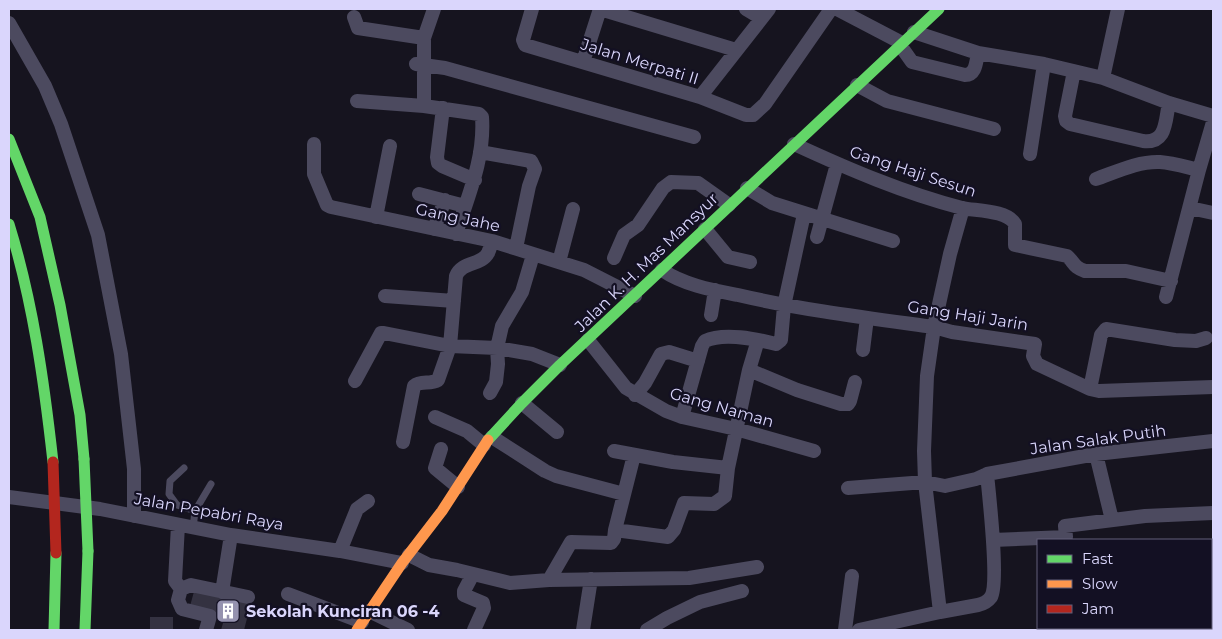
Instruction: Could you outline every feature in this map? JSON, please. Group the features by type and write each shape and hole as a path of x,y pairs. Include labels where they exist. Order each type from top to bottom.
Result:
{"main road":[{"name":"Jalan K. H. Mas Mansyur","path":"363,621 405,559 458,487 488,441 522,403 747,188 939,9"},
{"path":"9,139 40,217 76,387 84,459 88,551 85,630"},
{"path":"9,224 32,307 53,462 56,553 54,630"}],"street":[{"path":"424,106 420,64 424,38 434,9"},
{"name":"Jalan Merpati II","path":"532,9 523,43 525,45 700,97 746,115 753,115 765,104 831,9"},
{"path":"583,62 600,9 736,50"},
{"path":"700,97 765,13 746,9"},
{"path":"837,9 901,44 912,62 969,75 973,72 978,53"},
{"path":"1103,78 1118,9"},
{"path":"354,17 358,28 424,38"},
{"path":"9,23 45,86 58,116 98,235 121,354 134,469 134,516"},
{"path":"914,32 978,53 1044,64 1103,78 1169,103 1213,116"},
{"path":"420,64 445,68 694,137"},
{"path":"1030,154 1044,64"},
{"path":"1074,71 1065,116 1066,121 1070,124 1143,141 1154,141 1161,136 1169,103"},
{"path":"857,85 887,101 994,128"},
{"path":"357,101 443,108 478,114 482,117 480,152 475,180 456,234"},
{"path":"443,108 437,157 438,163 475,180"},
{"path":"1166,297 1213,122"},
{"name":"Gang Jahe","path":"314,144 314,174 327,205 492,241 516,248 584,270 636,296"},
{"name":"Gang Haji Sesun","path":"794,144 836,164 921,195 963,208 1008,216 1015,224 1015,245 1067,256 1079,269 1085,271 1126,271 1171,281"},
{"path":"376,217 390,146"},
{"path":"480,152 531,161 535,169 529,186 516,248"},
{"path":"1096,179 1137,164 1149,162 1162,162 1199,170"},
{"path":"817,237 836,164"},
{"path":"614,258 624,235 638,225 663,188 671,182 698,183 730,205"},
{"path":"747,188 772,203 893,241"},
{"path":"419,194 465,206"},
{"path":"434,229 445,200"},
{"path":"559,262 573,208"},
{"path":"940,612 925,482 924,451 927,376 934,327 950,254 963,208"},
{"path":"1190,208 1213,213"},
{"path":"682,417 705,341 718,337 758,340 776,344 780,342 784,306 804,214"},
{"path":"705,229 728,257 750,262"},
{"path":"403,442 414,386 420,382 438,380 450,346 458,271 462,267 482,260 488,253 492,241"},
{"path":"490,393 496,382 497,348 502,326 522,292 533,255"},
{"name":"Gang Haji Jarin","path":"662,270 674,278 715,290 784,306 934,327 952,332 1035,344 1033,356 1037,364 1090,390 1114,392 1213,387"},
{"path":"711,316 715,290"},
{"path":"386,296 454,301"},
{"path":"863,350 867,318"},
{"path":"1090,390 1100,335 1106,329 1175,340 1196,341 1206,338"},
{"path":"355,380 380,333 450,346 497,348 532,354 560,365"},
{"name":"Gang Naman","path":"588,340 626,388 635,395 666,411 682,417 736,429 814,451"},
{"path":"615,530 668,537 674,530 684,503 714,504 725,496 728,468 736,429 749,370 758,340"},
{"path":"635,395 645,383 661,354 669,352 698,361"},
{"path":"749,370 797,390 841,404 848,404 850,401 855,382"},
{"path":"522,403 557,432"},
{"path":"435,417 488,441 550,473 624,494"},
{"name":"Jalan Salak Putih","path":"848,488 925,482 945,486 970,481 987,474 1096,454 1213,441"},
{"path":"442,449 435,468 458,487"},
{"path":"614,451 673,462 728,468"},
{"path":"1096,454 1112,520"},
{"path":"549,580 572,542 611,543 614,539 634,455"},
{"path":"860,630 984,604 992,596 993,540 987,474"},
{"name":"Jalan Pepabri Raya","path":"9,497 100,509 231,535 405,559 510,583 549,580 689,578 757,568"},
{"path":"340,551 357,509 368,501"},
{"path":"993,540 1066,537 1065,526 1145,516 1213,514"},
{"path":"178,525 175,582 180,589 178,600 182,609 210,616 206,630"},
{"path":"222,592 231,535"},
{"path":"473,574 464,594 482,603 484,608 474,630"},
{"path":"845,630 852,576"},
{"path":"584,630 591,579"},
{"path":"180,589 191,585 248,597"},
{"path":"647,630 700,602 742,591"},
{"path":"288,594 363,621 408,630"}],"lane":[{"path":"184,468 170,481 169,494 177,505 194,511"},
{"path":"193,528 194,511 211,484"}],"building":[{"name":"Sekolah Kunciran 06 -4","path":"195,588 251,603 244,630 221,630 225,616 190,606"},
{"path":"150,617 173,617 173,630 150,630"}],"traffic: fast":[{"path":"488,440 560,365 939,9"},
{"path":"9,139 40,217 60,305 80,415 84,459"},
{"path":"9,224 25,283 37,342 53,462"},
{"path":"84,459 88,551"},
{"path":"85,630 88,551"},
{"path":"54,630 56,553"}],"traffic: slow":[{"path":"357,630 402,563 442,511 488,440"}],"traffic: jam":[{"path":"53,462 56,553"}],"place":[{"name":"Sekolah Kunciran 06 -4","path":"228,611"}]}
